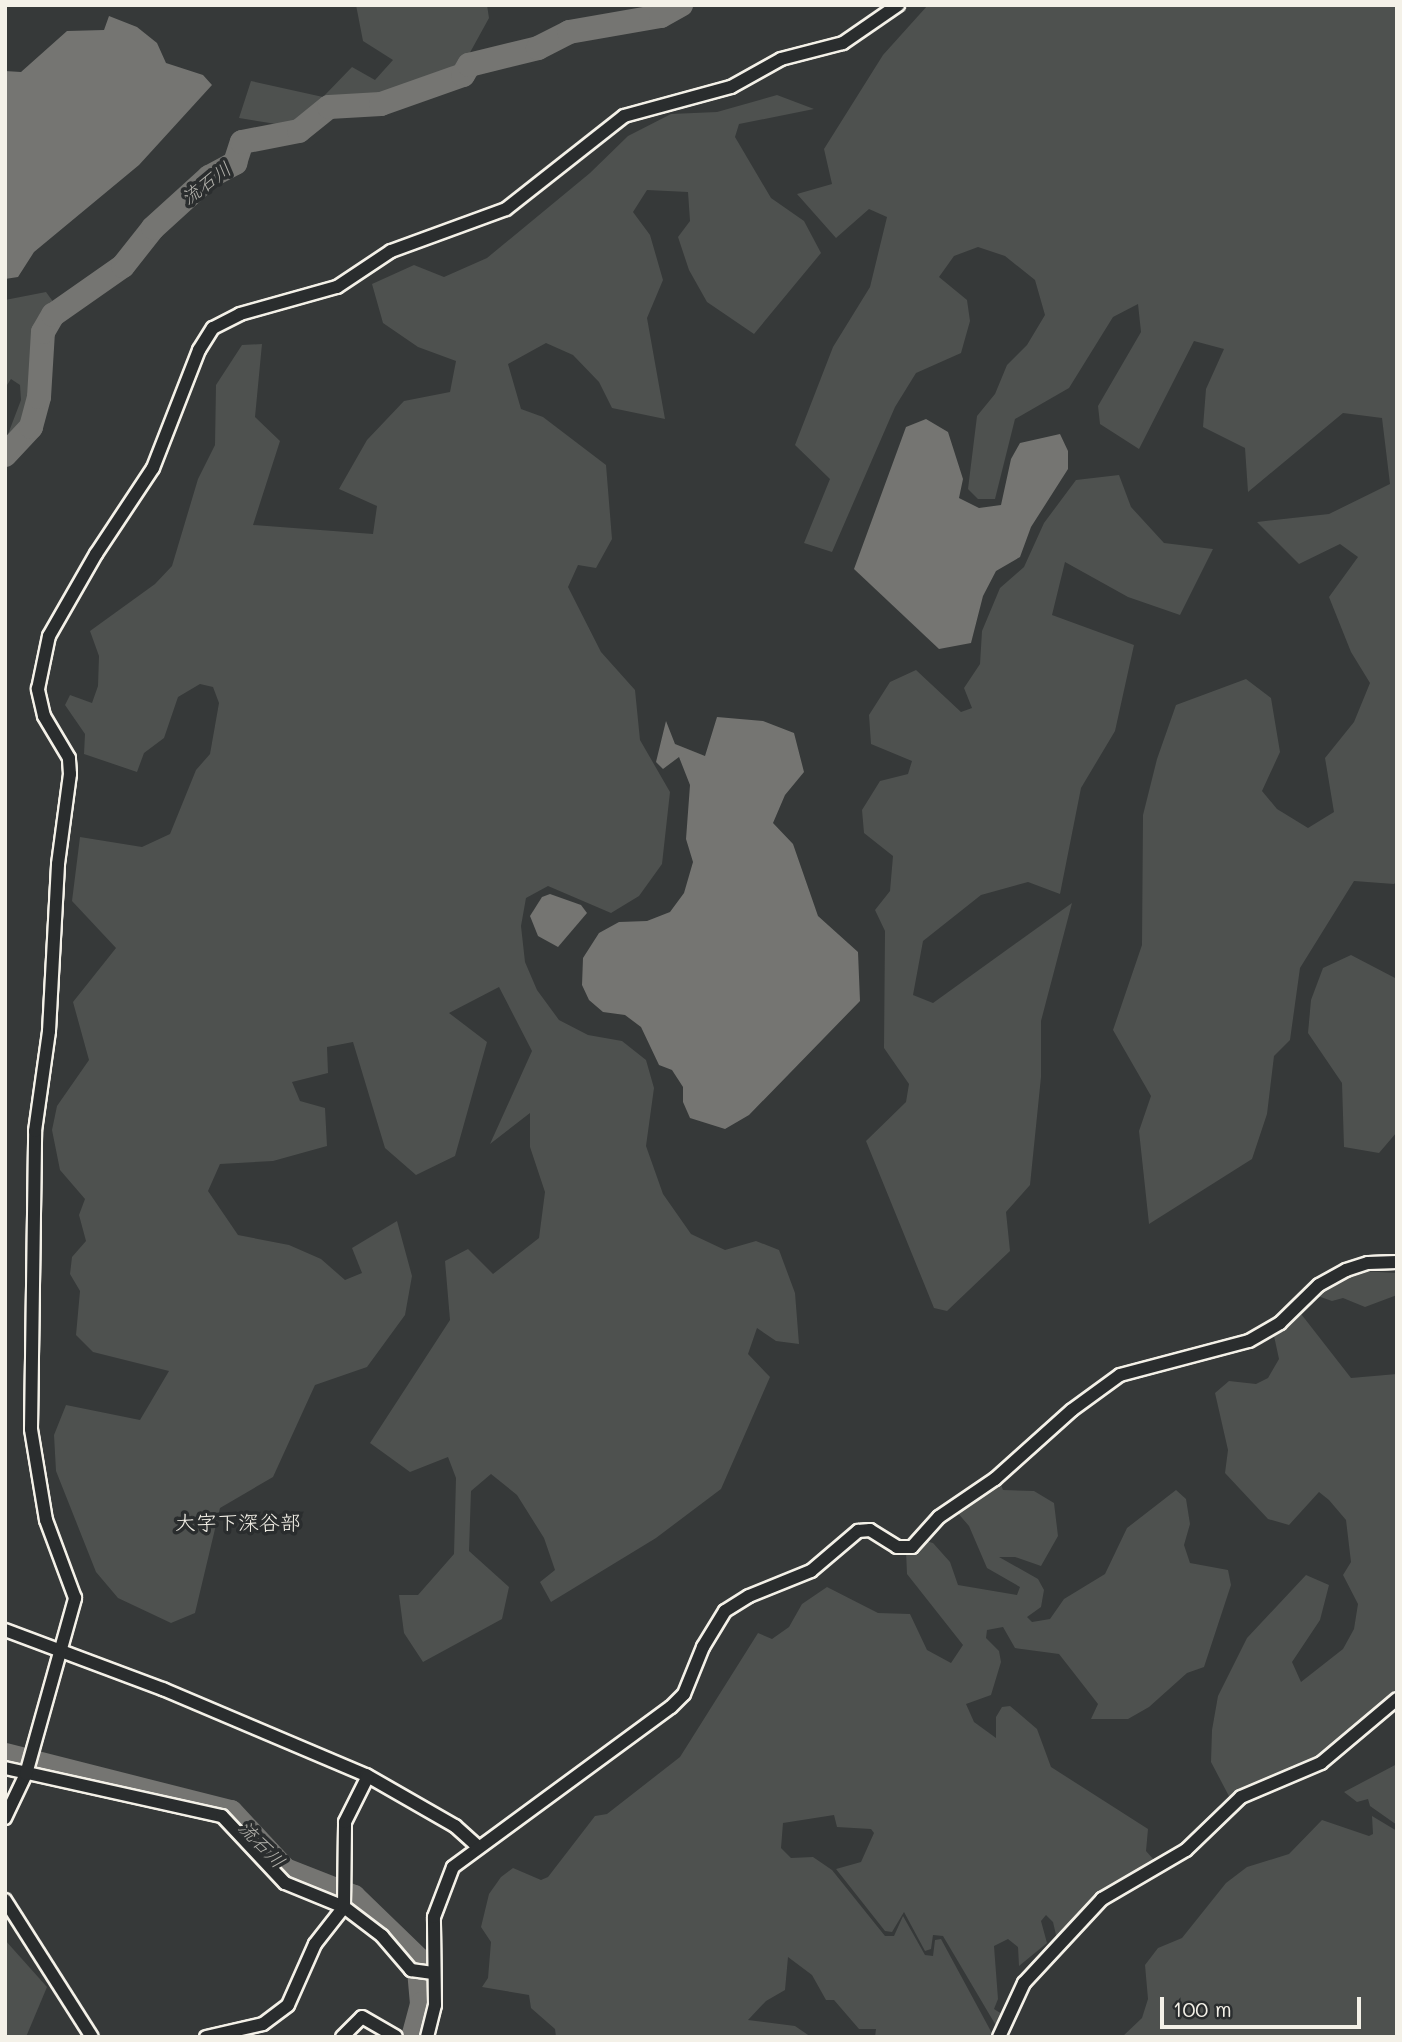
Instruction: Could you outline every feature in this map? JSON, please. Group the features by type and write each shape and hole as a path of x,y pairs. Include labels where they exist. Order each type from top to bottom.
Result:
{"street":[{"path":"5,1818 26,1774 73,1614 74,1584 52,1540 37,1487 31,1429 35,1131 49,1031 58,864 70,774 69,758 44,716 38,689 50,636 96,554 153,468 199,350 219,324 337,287 391,251 506,209 624,116 731,88 781,59 843,43 898,5"},
{"path":"427,2037 435,2004 434,1917 441,1892 453,1867 671,1707 684,1694 704,1647 725,1611 749,1596 811,1571 858,1531 870,1530 897,1547 912,1547 939,1517 995,1479 1072,1410 1120,1375 1249,1341 1280,1323 1319,1285 1346,1270 1368,1263 1397,1262"},
{"path":"5,1630 61,1654 163,1689 368,1776 455,1826 478,1847"},
{"path":"999,2037 1024,1983 1101,1899 1186,1850 1241,1797 1321,1763 1397,1699"},
{"path":"5,1768 222,1816 285,1883 344,1907 382,1936 411,1970 433,1973"},
{"path":"206,2037 263,2024 288,2005 316,1944 344,1907 345,1822 368,1776"},
{"path":"5,1900 92,2037"},
{"path":"342,2037 362,2017 396,2037"}],"shaded area":[{"path":"356,5 487,5 489,18 467,58 381,108 339,108 308,129 239,118 251,81 323,97 352,67 375,80 393,60 363,41"},
{"path":"928,5 1397,5 1397,881 1394,884 1354,881 1300,968 1290,1040 1274,1056 1267,1114 1252,1159 1149,1224 1139,1131 1151,1096 1113,1030 1142,945 1143,815 1157,759 1176,705 1246,679 1271,698 1280,752 1262,791 1277,809 1308,828 1334,812 1325,758 1354,722 1370,683 1351,652 1329,597 1358,557 1340,544 1299,564 1257,522 1329,514 1390,484 1382,418 1343,413 1248,492 1245,448 1203,427 1206,389 1224,349 1194,341 1139,449 1100,424 1098,406 1141,332 1138,304 1113,317 1069,388 1015,419 995,499 978,499 968,489 977,416 995,394 1007,365 1027,345 1045,315 1035,280 1005,256 978,247 954,256 939,277 967,300 970,321 961,353 916,373 895,407 832,552 804,543 830,479 795,445 833,347 870,287 887,217 869,209 836,238 797,194 832,184 824,149 883,55"},
{"path":"109,16 137,27 157,43 166,63 203,75 212,85 139,165 34,252 18,277 5,279 5,71 21,72 67,31 104,30"},
{"path":"777,95 814,109 739,124 735,137 771,198 804,221 821,253 754,334 707,302 689,270 678,237 690,221 688,192 647,190 633,212 650,235 663,280 647,318 665,419 612,408 599,382 573,355 546,343 508,364 521,409 543,417 606,465 612,539 596,568 578,565 568,587 601,652 635,690 640,740 670,792 662,864 639,896 611,913 548,886 526,898 521,926 525,962 537,990 559,1020 588,1035 622,1041 646,1060 654,1088 646,1146 663,1194 691,1234 725,1250 756,1241 779,1250 795,1293 799,1344 776,1341 757,1328 748,1354 770,1377 721,1489 656,1538 551,1602 540,1582 555,1570 544,1538 517,1495 491,1474 471,1491 469,1551 509,1587 502,1619 423,1662 404,1633 399,1595 418,1595 454,1554 456,1478 448,1457 410,1472 370,1443 450,1320 445,1261 468,1249 493,1274 539,1238 545,1192 530,1147 530,1113 490,1144 532,1051 499,987 449,1013 487,1042 455,1156 416,1175 385,1148 353,1042 327,1047 328,1073 292,1082 300,1101 325,1108 327,1146 273,1161 220,1164 208,1191 238,1235 289,1245 321,1259 345,1280 362,1273 352,1248 397,1221 412,1276 405,1315 367,1367 315,1385 273,1477 220,1508 195,1613 171,1623 118,1598 96,1572 56,1471 54,1435 66,1405 140,1420 169,1371 93,1352 76,1335 80,1291 70,1274 72,1257 86,1241 79,1215 85,1199 60,1170 52,1130 57,1106 89,1060 73,1002 116,948 72,901 80,837 142,847 170,834 196,770 210,754 219,703 213,687 200,684 178,697 164,738 144,753 137,772 84,754 85,734 65,705 70,695 92,703 98,686 99,656 90,631 155,584 172,566 198,479 215,445 216,385 242,345 262,344 255,417 280,441 253,525 373,534 377,506 339,489 367,440 404,401 450,392 456,361 418,347 383,323 372,284 414,265 444,277 487,258 590,173 628,136 671,114 717,112"},
{"path":"46,292 54,303 30,428 5,442 21,400 20,385 11,379 5,388 5,300"},
{"path":"926,419 948,432 963,479 959,498 979,508 1001,505 1011,459 1020,443 1060,434 1068,451 1068,469 1031,527 1020,557 996,571 983,596 971,643 939,649 854,569 906,427"},
{"path":"1119,475 1131,507 1164,543 1213,549 1180,615 1128,597 1065,562 1052,615 1134,645 1115,731 1081,788 1060,894 1028,882 981,895 923,941 913,995 933,1003 1072,903 1041,1021 1041,1077 1030,1185 1006,1212 1010,1251 947,1311 934,1308 866,1141 906,1102 909,1084 884,1048 885,931 875,910 890,891 893,856 864,833 862,810 880,781 908,774 912,761 871,744 869,715 890,682 916,670 961,712 972,708 964,688 980,664 982,631 1000,588 1024,567 1044,523 1076,480"},
{"path":"717,717 763,721 794,733 804,772 785,795 773,823 793,844 818,916 858,952 860,1001 749,1115 725,1129 690,1118 683,1102 683,1087 672,1070 659,1065 641,1027 625,1015 603,1012 589,1000 582,985 583,958 599,933 619,922 647,921 670,912 684,893 693,862 686,839 690,785 679,757 663,769 656,762 666,721 675,744 705,756"},
{"path":"550,894 581,905 587,913 558,947 538,936 530,916 542,897"},
{"path":"1351,955 1397,979 1397,1132 1379,1153 1344,1147 1342,1083 1308,1033 1311,1000 1323,968"},
{"path":"1361,1271 1397,1273 1397,1295 1365,1307 1343,1298 1332,1301 1312,1294 1315,1286"},
{"path":"1298,1310 1351,1378 1397,1374 1397,1696 1320,1760 1231,1800 1211,1762 1212,1730 1218,1696 1247,1638 1306,1575 1329,1585 1320,1620 1292,1662 1301,1682 1343,1649 1354,1629 1358,1604 1343,1575 1351,1562 1346,1520 1329,1500 1319,1492 1289,1525 1268,1519 1225,1473 1228,1450 1215,1393 1229,1381 1256,1384 1268,1378 1279,1359 1271,1322"},
{"path":"1000,1482 1003,1490 1034,1491 1054,1503 1058,1536 1041,1566 1015,1557 999,1557 1038,1579 1044,1590 1041,1607 1027,1617 1032,1622 1050,1619 1064,1599 1105,1574 1127,1528 1176,1490 1186,1499 1190,1524 1184,1545 1190,1563 1228,1570 1231,1585 1204,1667 1187,1673 1149,1707 1128,1719 1091,1719 1098,1704 1059,1654 1015,1648 1003,1627 987,1630 986,1638 999,1651 1001,1662 991,1695 966,1704 974,1722 996,1738 996,1717 1002,1707 1010,1706 1037,1729 1051,1767 1148,1829 1146,1851 1154,1860 1065,1935 1056,1935 1053,1922 1046,1915 1041,1921 1047,1943 1019,1966 1018,1947 1008,1939 994,1946 998,1999 994,2009 1005,2016 998,2029 943,1936 933,1935 931,1949 925,1951 904,1912 892,1932 885,1931 836,1869 861,1862 874,1833 871,1829 837,1827 834,1815 783,1823 781,1848 791,1858 813,1857 832,1870 885,1936 894,1936 903,1916 925,1955 933,1956 935,1940 941,1939 994,2037 875,2037 876,2029 859,2029 834,2000 826,2000 812,1975 788,1957 785,1990 766,2001 748,2020 795,2026 811,2037 556,2037 555,2029 531,2008 529,1995 482,1987 488,1978 491,1942 481,1927 489,1894 501,1877 513,1868 541,1880 548,1877 595,1816 607,1814 680,1757 758,1633 772,1639 789,1627 802,1604 827,1587 878,1613 910,1614 927,1650 951,1663 963,1645 907,1574 906,1551 922,1540 933,1543 950,1562 958,1585 1017,1595 1020,1587 987,1568 969,1526 956,1511"},
{"path":"1397,1764 1397,1825 1370,1806 1368,1799 1357,1802 1344,1792"},
{"path":"1372,1816 1397,1831 1397,2037 1122,2037 1142,2018 1148,1999 1145,1965 1158,1948 1182,1938 1226,1883 1247,1867 1289,1854 1322,1820 1369,1836 1373,1834"},
{"path":"5,1940 47,1987 26,2037 5,2037"}],"waterway":[{"name":"流石川","path":"5,455 31,427 39,397 43,332 53,315 123,266 153,228 209,177 235,163 242,142 299,131 329,107 381,104 463,75 469,65 538,48 569,32 661,16 681,5"},
{"name":"流石川","path":"5,1755 231,1812 285,1870 354,1897 418,1959 422,2004 413,2037"}],"district":[{"name":"大字下深谷部","path":"238,1522"}]}
